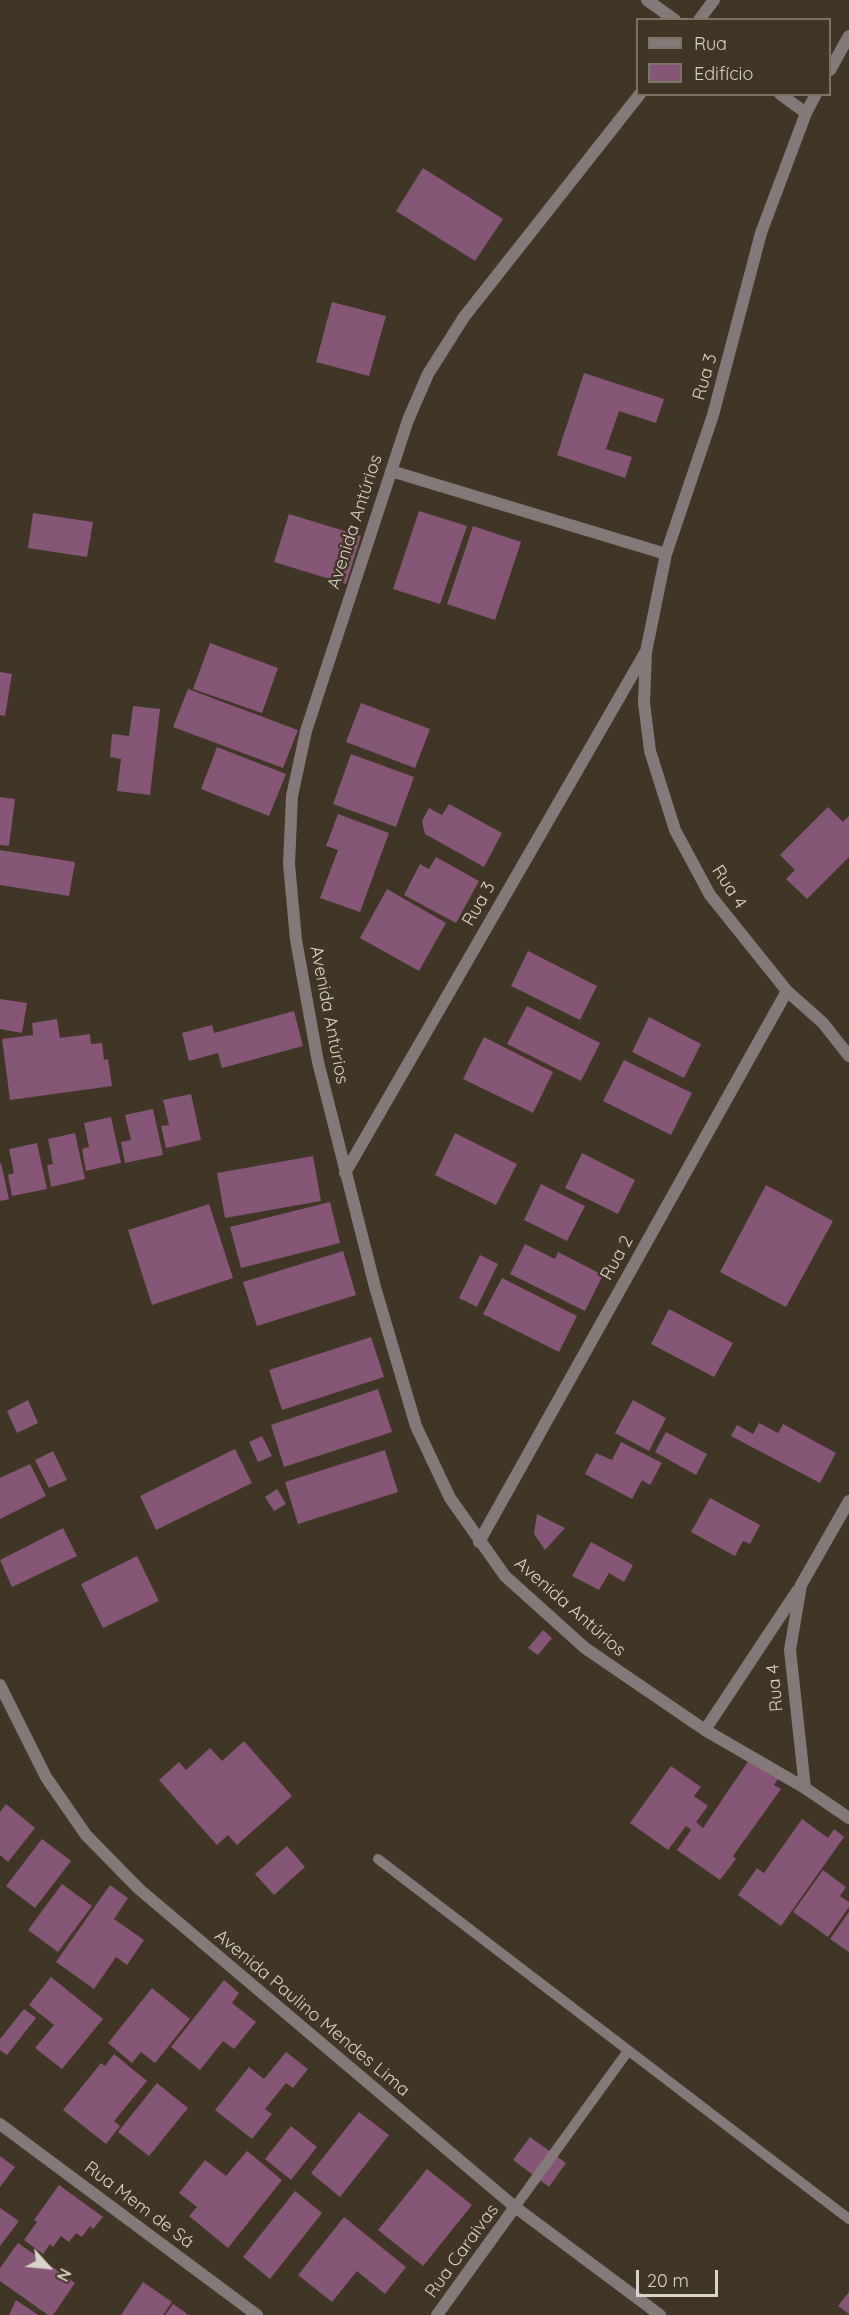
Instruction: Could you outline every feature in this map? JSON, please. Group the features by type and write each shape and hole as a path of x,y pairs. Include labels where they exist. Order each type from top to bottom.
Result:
{"street":[{"path":"647,0 672,18"},
{"path":"700,18 714,0"},
{"path":"831,68 849,36"},
{"name":"Avenida Antúrios","path":"638,96 464,317 428,374 408,420 306,731 292,796 289,864 296,940 318,1062 345,1173 416,1426 450,1498 505,1576 585,1648 705,1730 805,1788 849,1818"},
{"path":"783,96 806,113"},
{"name":"Rua 3","path":"644,703 646,652 666,554 713,414 762,233 806,113 815,96"},
{"path":"391,471 666,554"},
{"name":"Rua 3","path":"345,1173 646,652"},
{"name":"Rua 4","path":"644,703 650,751 675,830 710,895 787,991 823,1023 849,1056"},
{"name":"Rua 2","path":"479,1542 787,991"},
{"name":"Rua 4","path":"705,1730 801,1585 849,1501"},
{"name":"Rua 4","path":"801,1585 790,1650 805,1788"},
{"name":"Avenida Paulino Mendes Lima","path":"0,1685 46,1777 86,1835 139,1889 515,2207 660,2315"},
{"name":"Rua Mem de Sá","path":"0,2124 256,2315"},
{"name":"Rua Caraivas","path":"437,2315 515,2207"}],"lane":[{"path":"378,1859 849,2219"},
{"path":"515,2207 628,2051"}],"building":[{"path":"423,168 503,219 475,261 396,211"},
{"path":"332,302 386,316 369,376 316,362"},
{"path":"584,373 664,399 656,423 619,411 606,449 632,457 625,478 557,455"},
{"path":"419,511 467,526 440,604 393,589"},
{"path":"33,513 93,522 87,557 28,548"},
{"path":"289,514 361,536 346,584 274,562"},
{"path":"473,526 521,542 495,620 447,604"},
{"path":"210,643 278,668 262,713 193,689"},
{"path":"0,672 12,674 5,716 0,715"},
{"path":"188,689 298,730 283,768 173,727"},
{"path":"361,703 430,729 415,768 346,742"},
{"path":"133,706 160,709 150,795 117,791 121,759 110,757 112,734 129,736"},
{"path":"217,747 286,774 269,816 201,789"},
{"path":"351,754 414,777 396,827 333,804"},
{"path":"0,797 15,799 9,846 0,845"},
{"path":"449,804 502,833 484,867 425,834 422,821 429,808 442,815"},
{"path":"828,807 843,822 849,816 849,857 807,899 786,879 795,870 780,855"},
{"path":"338,814 389,833 360,912 320,898 338,850 326,846"},
{"path":"0,850 75,862 69,896 0,885"},
{"path":"436,857 479,881 456,923 404,895 420,864 429,869"},
{"path":"387,889 446,923 419,971 360,938"},
{"path":"528,951 597,986 580,1020 511,986"},
{"path":"0,999 27,1003 22,1033 0,1029"},
{"path":"527,1006 600,1043 581,1081 507,1044"},
{"path":"294,1011 303,1046 222,1068 218,1053 189,1061 182,1033 212,1025 214,1033"},
{"path":"649,1017 701,1044 684,1078 632,1052"},
{"path":"57,1019 60,1038 90,1034 91,1044 102,1043 104,1060 108,1059 112,1086 10,1100 2,1039 33,1035 32,1023"},
{"path":"484,1037 553,1072 533,1113 463,1079"},
{"path":"624,1060 692,1093 671,1135 603,1101"},
{"path":"191,1094 201,1140 166,1148 161,1126 169,1125 163,1100"},
{"path":"153,1109 163,1155 125,1163 121,1142 131,1140 125,1115"},
{"path":"111,1117 121,1163 86,1171 82,1149 89,1147 84,1123"},
{"path":"75,1133 85,1179 51,1187 47,1165 53,1164 48,1139"},
{"path":"455,1133 517,1164 496,1205 435,1175"},
{"path":"37,1143 47,1189 12,1196 8,1175 14,1173 9,1149"},
{"path":"582,1153 635,1180 618,1214 565,1188"},
{"path":"313,1156 321,1201 225,1218 217,1173"},
{"path":"0,1164 9,1199 0,1201"},
{"path":"541,1184 585,1206 567,1241 524,1220"},
{"path":"766,1185 833,1221 786,1307 720,1272"},
{"path":"330,1202 340,1243 241,1268 230,1227"},
{"path":"209,1204 233,1278 152,1305 128,1230"},
{"path":"525,1244 555,1259 558,1252 603,1275 585,1311 510,1274"},
{"path":"343,1251 356,1295 257,1326 243,1282"},
{"path":"480,1255 498,1264 477,1307 459,1298"},
{"path":"502,1278 577,1316 559,1352 483,1314"},
{"path":"669,1309 733,1343 714,1377 651,1344"},
{"path":"371,1337 384,1377 282,1410 269,1370"},
{"path":"378,1389 392,1432 284,1467 271,1425"},
{"path":"28,1400 38,1423 17,1433 7,1411"},
{"path":"633,1400 666,1418 649,1451 615,1433"},
{"path":"759,1423 778,1433 783,1424 836,1453 820,1483 731,1436 737,1425 753,1434"},
{"path":"666,1432 707,1454 696,1475 655,1452"},
{"path":"262,1436 272,1456 258,1462 249,1442"},
{"path":"621,1442 662,1463 650,1485 642,1480 632,1499 585,1474 596,1453 612,1460"},
{"path":"235,1449 252,1483 156,1530 140,1496"},
{"path":"385,1450 398,1492 298,1524 285,1482"},
{"path":"53,1451 67,1480 49,1488 35,1460"},
{"path":"30,1464 46,1496 0,1519 0,1478"},
{"path":"277,1489 286,1504 274,1511 265,1497"},
{"path":"710,1498 760,1525 750,1544 743,1541 735,1556 691,1532"},
{"path":"537,1514 565,1528 545,1550 534,1534"},
{"path":"63,1528 77,1556 12,1587 0,1560"},
{"path":"591,1542 633,1565 624,1582 609,1573 599,1590 572,1576"},
{"path":"137,1556 159,1601 103,1628 81,1584"},
{"path":"543,1630 552,1638 538,1655 528,1648"},
{"path":"244,1741 292,1796 237,1845 228,1835 217,1845 159,1780 179,1762 186,1770 210,1748 222,1761"},
{"path":"751,1757 779,1777 774,1785 781,1789 733,1856 736,1859 720,1880 677,1850 691,1830 686,1826 668,1850 630,1823 671,1766 701,1787 694,1796 708,1806 696,1822 703,1828"},
{"path":"6,1804 35,1828 8,1862 0,1855 0,1812"},
{"path":"802,1819 828,1838 834,1829 844,1837 781,1926 738,1895 757,1868 764,1873"},
{"path":"42,1839 71,1861 35,1908 6,1886"},
{"path":"287,1846 305,1867 274,1895 255,1874"},
{"path":"823,1870 846,1887 840,1896 849,1902 849,1907 828,1937 793,1912"},
{"path":"62,1884 92,1906 58,1952 28,1930"},
{"path":"110,1885 128,1898 114,1919 144,1940 127,1965 116,1957 94,1989 56,1962"},
{"path":"849,1912 849,1952 830,1939"},
{"path":"51,1977 103,2019 62,2069 35,2048 54,2025 29,2005"},
{"path":"224,1980 239,1993 232,2003 256,2022 234,2049 223,2041 200,2070 171,2047"},
{"path":"152,1988 190,2019 155,2063 141,2052 132,2063 108,2043"},
{"path":"24,2009 36,2018 7,2055 0,2050 0,2039"},
{"path":"286,2052 308,2069 293,2088 286,2083 265,2109 272,2114 252,2139 215,2110 249,2067 264,2079"},
{"path":"114,2054 147,2081 114,2121 120,2126 106,2144 63,2110 101,2063 105,2066"},
{"path":"157,2083 188,2108 149,2156 118,2132"},
{"path":"359,2112 389,2135 340,2197 311,2173"},
{"path":"291,2126 317,2147 291,2180 265,2159"},
{"path":"530,2137 566,2163 549,2187 513,2160"},
{"path":"247,2151 282,2180 228,2248 189,2216 197,2207 179,2193 205,2160 226,2176"},
{"path":"0,2156 15,2167 0,2187"},
{"path":"427,2169 472,2205 423,2266 378,2230"},
{"path":"59,2185 103,2217 93,2229 90,2226 82,2237 76,2233 69,2242 61,2236 53,2247 50,2244 43,2254 24,2240 37,2222 34,2220"},
{"path":"295,2191 322,2213 270,2279 243,2257"},
{"path":"0,2208 19,2221 0,2246"},
{"path":"344,2217 406,2267 385,2294 357,2271 332,2302 298,2275"},
{"path":"18,2243 75,2283 53,2315 48,2315 0,2281 0,2268"},
{"path":"143,2282 172,2302 163,2315 121,2315"},
{"path":"849,2292 849,2314 838,2306"},
{"path":"16,2300 38,2315 9,2315"},
{"path":"173,2304 189,2315 165,2315"}]}
